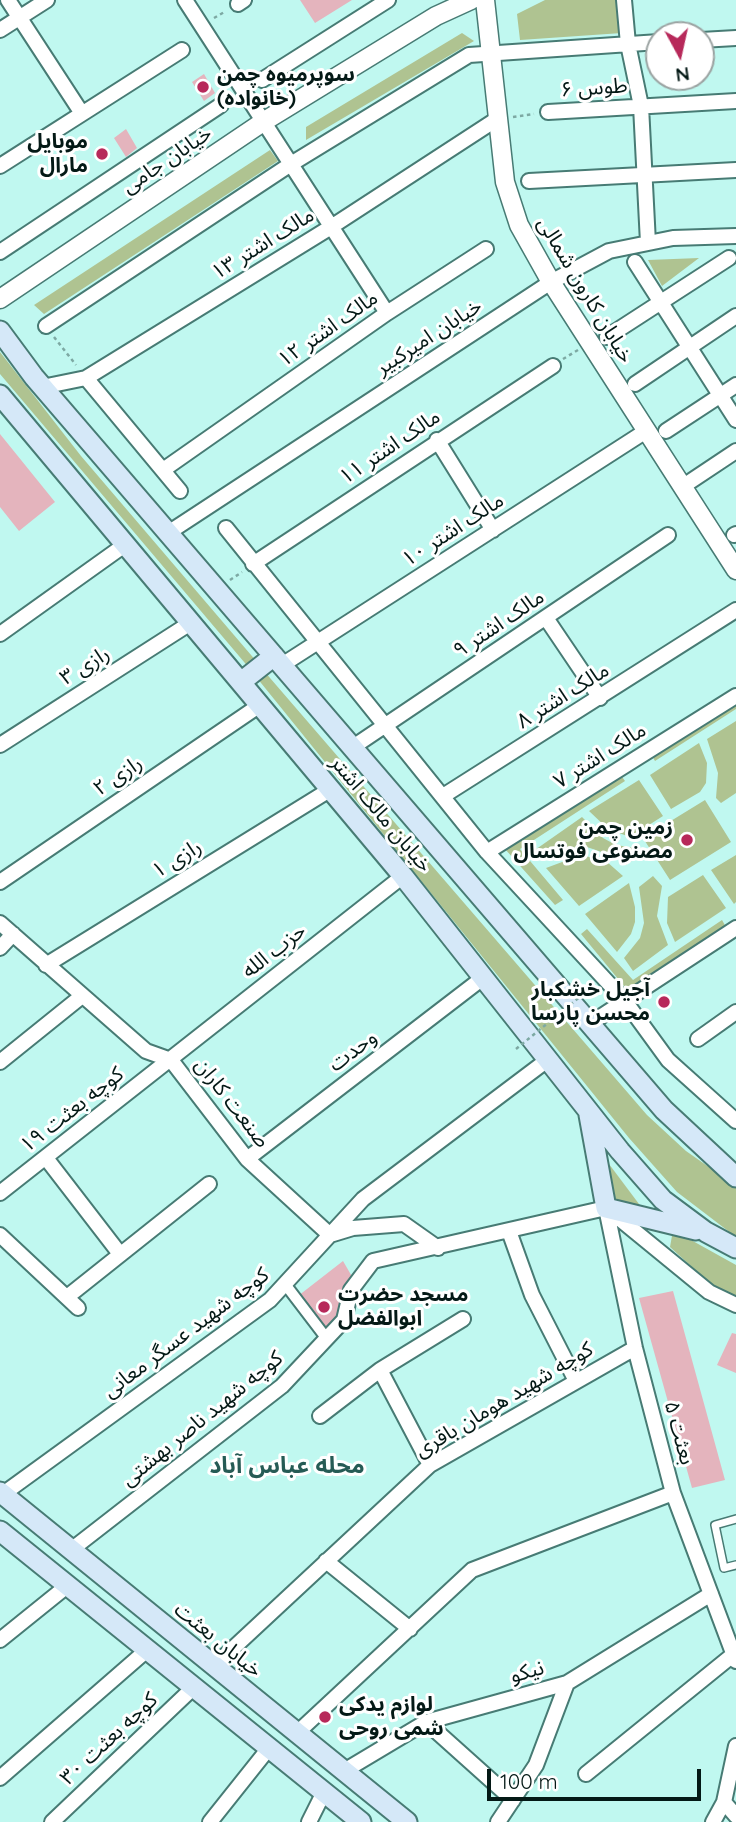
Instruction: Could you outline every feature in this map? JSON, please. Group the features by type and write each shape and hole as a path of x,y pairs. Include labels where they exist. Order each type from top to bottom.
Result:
{"main road":[{"name":"خیابان مالک اشتر","path":"0,331 42,387 664,1110 733,1168"},
{"name":"خیابان مالک اشتر","path":"0,395 403,876 484,977 546,1061 663,1200 706,1233 736,1248"},
{"path":"241,682 278,661"},
{"path":"588,1111 606,1208 706,1233"},
{"name":"خیابان بعثت","path":"1,1493 407,1822"},
{"path":"0,1531 361,1822"},
{"path":"194,1688 214,1666"}],"street":[{"path":"8,0 81,112"},
{"path":"0,30 47,0"},
{"path":"185,0 387,313"},
{"path":"262,79 388,0"},
{"name":"خیابان جامی","path":"0,299 263,122 436,16 471,0"},
{"name":"خیابان کارون شمالی","path":"485,0 497,119 510,204 519,225 551,282 736,570"},
{"path":"624,0 628,44 641,106 648,243"},
{"path":"715,39 736,38"},
{"path":"46,326 291,164 469,55 645,43"},
{"path":"0,166 182,50"},
{"name":"طوس ۶","path":"548,112 736,101"},
{"path":"0,252 221,105"},
{"name":"مالک اشتر ۱۳","path":"42,387 86,378 331,227 497,119"},
{"path":"529,181 736,170"},
{"name":"خیابان امیرکبیر","path":"168,533 551,282 609,251 673,238 736,236"},
{"name":"مالک اشتر ۱۲","path":"163,470 387,313 486,249"},
{"path":"607,337 729,258"},
{"path":"635,262 736,420"},
{"path":"635,384 736,316"},
{"name":"مالک اشتر ۱۱","path":"253,564 437,440 553,366"},
{"path":"86,378 180,491"},
{"path":"666,430 736,385"},
{"name":"مالک اشتر ۱۰","path":"278,661 317,643 646,431"},
{"path":"437,440 493,530"},
{"path":"682,487 736,451"},
{"path":"226,528 317,643 387,724 487,852 625,1001 668,1060 736,1121"},
{"name":"مالک اشتر ۹","path":"353,747 668,535"},
{"path":"0,634 126,544"},
{"name":"مالک اشتر ۸","path":"443,796 736,610"},
{"path":"546,618 600,698"},
{"name":"رازی ۳","path":"0,745 192,622"},
{"name":"مالک اشتر ۷","path":"487,852 736,696"},
{"name":"رازی ۲","path":"0,882 260,705"},
{"name":"رازی ۱","path":"46,965 331,789"},
{"name":"حزب الله","path":"171,1060 403,876"},
{"name":"صنعت کاران","path":"0,923 146,1051 171,1060 247,1159 330,1236"},
{"path":"591,1023 736,928"},
{"path":"0,948 13,934"},
{"name":"وحدت","path":"247,1159 484,977"},
{"path":"0,1062 82,996"},
{"path":"698,1039 736,1012"},
{"name":"کوچه بعثت ۱۹","path":"0,1194 171,1060"},
{"name":"کوچه شهید عسگر معانی","path":"1,1493 270,1300 363,1199 546,1061"},
{"path":"46,1157 120,1254"},
{"path":"67,1297 209,1184"},
{"path":"606,1208 709,1292 736,1305"},
{"name":"کوچه شهید ناصر بهشتی","path":"71,1550 282,1386 344,1320 351,1290 373,1261 606,1208"},
{"name":"بعثت ۵","path":"606,1208 635,1348 673,1493 735,1658"},
{"path":"330,1236 353,1228 404,1224 438,1248"},
{"path":"509,1231 532,1296 576,1381"},
{"path":"0,1235 78,1308"},
{"path":"285,1284 327,1339"},
{"path":"320,1416 380,1370 463,1320"},
{"name":"کوچه شهید هومان باقری","path":"214,1666 430,1465 635,1348"},
{"path":"380,1370 430,1465"},
{"path":"297,1733 472,1570 673,1493"},
{"path":"326,1560 410,1629"},
{"path":"0,1640 68,1586"},
{"name":"نیکو","path":"344,1771 426,1722 567,1683 711,1594"},
{"path":"0,1778 147,1650"},
{"path":"586,1774 735,1658"},
{"path":"498,1822 536,1765 567,1683"},
{"name":"کوچه بعثت ۳۰","path":"52,1822 194,1688"},
{"path":"426,1722 513,1800"},
{"path":"713,1822 724,1802 736,1746"},
{"path":"210,1822 269,1748"},
{"path":"309,1822 324,1792"},
{"path":"724,1802 736,1816"}],"lane":[{"path":"736,1519 715,1525 724,1568 736,1565"}],"path":[{"path":"201,25 241,2"},
{"name":"طوس ۶","path":"497,119 548,112"},
{"path":"46,326 86,378"},
{"path":"553,366 589,342"},
{"path":"216,589 253,564"},
{"path":"516,1049 592,987"}],"green space":[{"path":"545,0 620,0 622,33 520,40 517,14"},
{"path":"462,33 474,41 306,140 306,127"},
{"path":"270,150 278,161 44,314 34,305"},
{"path":"699,258 662,286 648,260"},
{"path":"0,352 81,456 257,662 250,669 0,374"},
{"path":"264,671 647,1115 686,1151 736,1186 736,1237 677,1192 629,1138 257,678"},
{"path":"736,699 736,709 655,761 651,754"},
{"path":"736,721 736,793 721,803 716,798 718,773 707,739"},
{"path":"699,743 707,763 706,783 700,792 671,809 650,775"},
{"path":"620,774 625,781 520,849 563,900 555,905 505,849"},
{"path":"639,780 663,816 630,837 608,829 589,811"},
{"name":"زمین چمن مصنوعی فوتسال","path":"705,800 731,842 670,880 643,838"},
{"path":"582,817 603,838 616,845 635,848 640,855 626,865 616,857 584,846 566,849 538,860 532,852"},
{"path":"581,855 606,861 623,876 579,906 546,868"},
{"path":"736,855 736,902 734,904 711,870"},
{"path":"703,875 726,908 675,942 667,923 668,897"},
{"path":"653,876 662,886 657,916 668,945 633,971 624,958 640,938 644,923 639,887"},
{"path":"629,883 635,907 635,922 631,934 617,952 585,914"},
{"path":"722,920 726,927 628,991 581,934 587,929 633,980"},
{"path":"609,1164 642,1208 616,1202"},
{"path":"673,1230 736,1265 736,1299 715,1288 670,1247"}],"building":[{"path":"300,0 352,0 315,23"},
{"name":"سوپرمیوه چمن (خانواده)","path":"204,74 215,93 204,101 192,82"},
{"path":"126,129 137,148 126,157 114,138"},
{"path":"0,434 55,502 19,531 0,507"},
{"name":"مسجد حضرت ابوالفضل","path":"343,1261 354,1280 340,1317 327,1333 298,1296"},
{"path":"673,1291 725,1480 692,1488 639,1298"},
{"path":"732,1333 736,1334 736,1373 717,1365"}],"place":[{"name":"سوپرمیوه چمن (خانواده)","path":"203,87"},
{"name":"موبایل مارال","path":"102,154"},
{"name":"زمین چمن مصنوعی فوتسال","path":"687,840"},
{"name":"آجیل خشکبار محسن پارسا","path":"664,1002"},
{"name":"مسجد حضرت ابوالفضل","path":"324,1307"},
{"name":"لوازم یدکی شمی روحی","path":"325,1717"}],"district":[{"name":"محله عباس آباد","path":"287,1466"}]}
